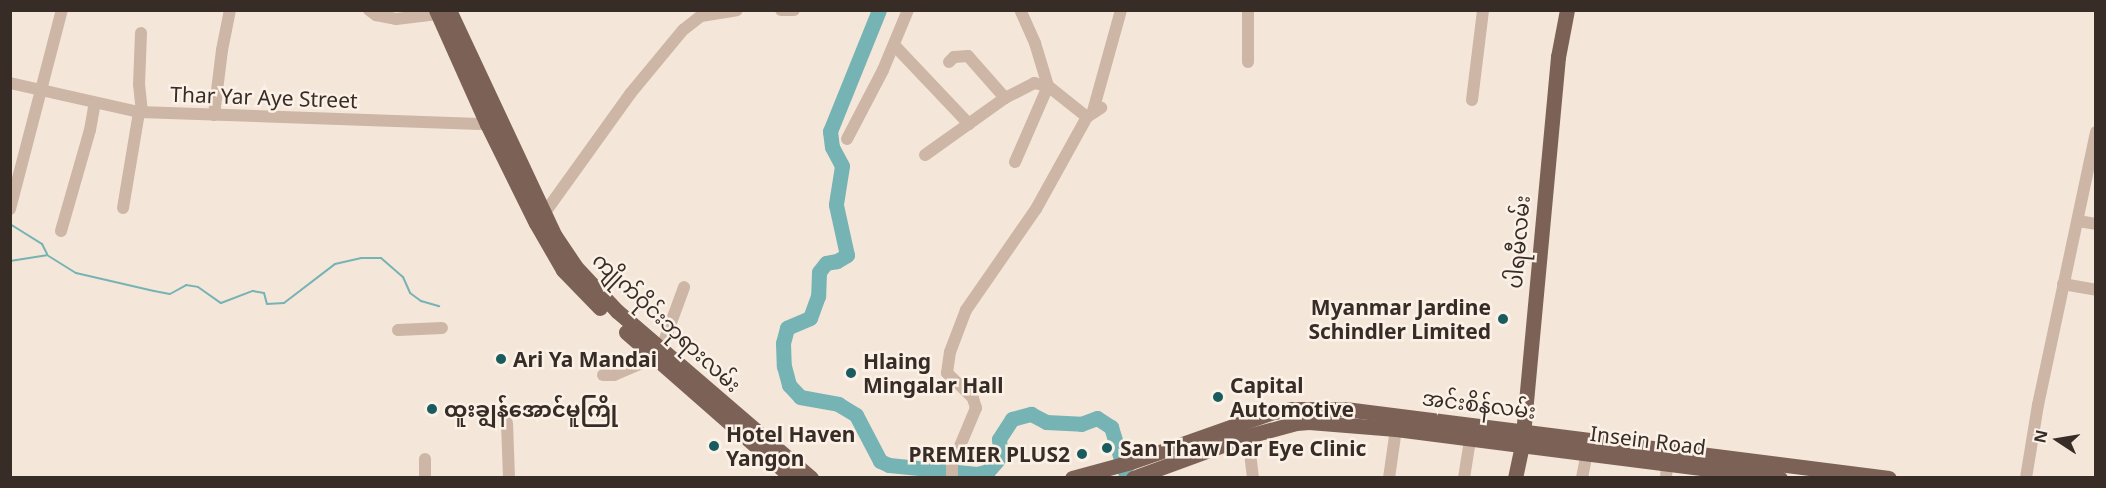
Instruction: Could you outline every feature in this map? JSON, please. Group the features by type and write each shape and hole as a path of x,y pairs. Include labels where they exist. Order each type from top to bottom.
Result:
{"main road":[{"name":"ပါရမီလမ်း","path":"1515,477 1522,438 1558,57 1567,10"},
{"name":"ကျိုက်ဝိုင်းဘုရားလမ်း","path":"441,12 540,218 586,280 656,353 791,477"},
{"name":"ကျိုက်ဝိုင်းဘုရားလမ်း","path":"656,353 811,477"},
{"name":"အင်းစိန်လမ်း","path":"1072,477 1112,467 1134,472 1291,409 1345,409 1522,438 1772,473 1889,477"},
{"name":"အင်းစိန်လမ်း","path":"1222,437 1248,436 1310,422 1396,429 1470,439 1522,438"},
{"name":"Insein Road","path":"1522,438 1666,470 1710,474 1772,473"}],"street":[{"path":"10,209 62,10"},
{"path":"214,115 222,50 231,10"},
{"path":"369,10 376,15 396,19 441,12"},
{"path":"540,218 630,94 683,30 701,16 737,10"},
{"path":"781,10 794,10"},
{"path":"847,138 894,45 908,10"},
{"path":"1015,162 1048,86 1028,24 1020,10"},
{"path":"1028,24 1031,10"},
{"path":"952,477 952,465 976,408 973,398 947,373 950,352 966,310 1036,209 1093,112 1121,10"},
{"path":"1248,10 1248,62"},
{"path":"1472,100 1482,11"},
{"path":"123,208 140,112 141,33"},
{"path":"894,45 969,124"},
{"path":"949,62 954,57 968,56 1005,98"},
{"name":"Thar Yar Aye Street","path":"10,83 140,112 492,121"},
{"path":"926,155 1005,98 1034,83 1048,86 1093,112"},
{"path":"61,231 96,103"},
{"path":"2026,477 2063,284 2096,132"},
{"path":"2078,221 2096,224"},
{"path":"2063,284 2096,290"},
{"path":"603,375 614,375 640,364 656,353 684,287"},
{"path":"398,330 442,328"},
{"path":"507,423 509,477"},
{"path":"1389,477 1396,429"},
{"path":"1248,436 1253,477"},
{"path":"1464,477 1470,439"},
{"path":"1582,477 1587,453"},
{"path":"424,459 425,477"}],"waterway":[{"path":"879,10 830,131 832,147 842,166 836,205 847,255 837,261 826,263 819,272 818,296 810,318 787,328 783,343 784,366 789,385 800,397 838,404 856,415 880,461 889,465 977,474 988,471 1001,456 999,439 1012,419 1031,414 1046,422 1081,424 1097,418 1111,427 1127,478"},
{"path":"10,224 42,244 47,254"},
{"path":"10,261 47,255 76,273 154,291 170,294 186,285 198,287 221,303 253,291 264,293 267,304 284,303 335,264 361,258 381,258 403,277 410,293 421,301 439,306"}],"place":[{"name":"Myanmar Jardine Schindler Limited","path":"1503,319"},
{"name":"Ari Ya Mandai","path":"501,359"},
{"name":"Hlaing Mingalar Hall","path":"851,373"},
{"name":"Capital Automotive","path":"1218,397"},
{"name":"ထူးချွန်အောင်မူကြို","path":"432,409"},
{"name":"Hotel Haven Yangon","path":"714,446"},
{"name":"San Thaw Dar Eye Clinic","path":"1107,448"},
{"name":"PREMIER PLUS2","path":"1082,454"}]}
